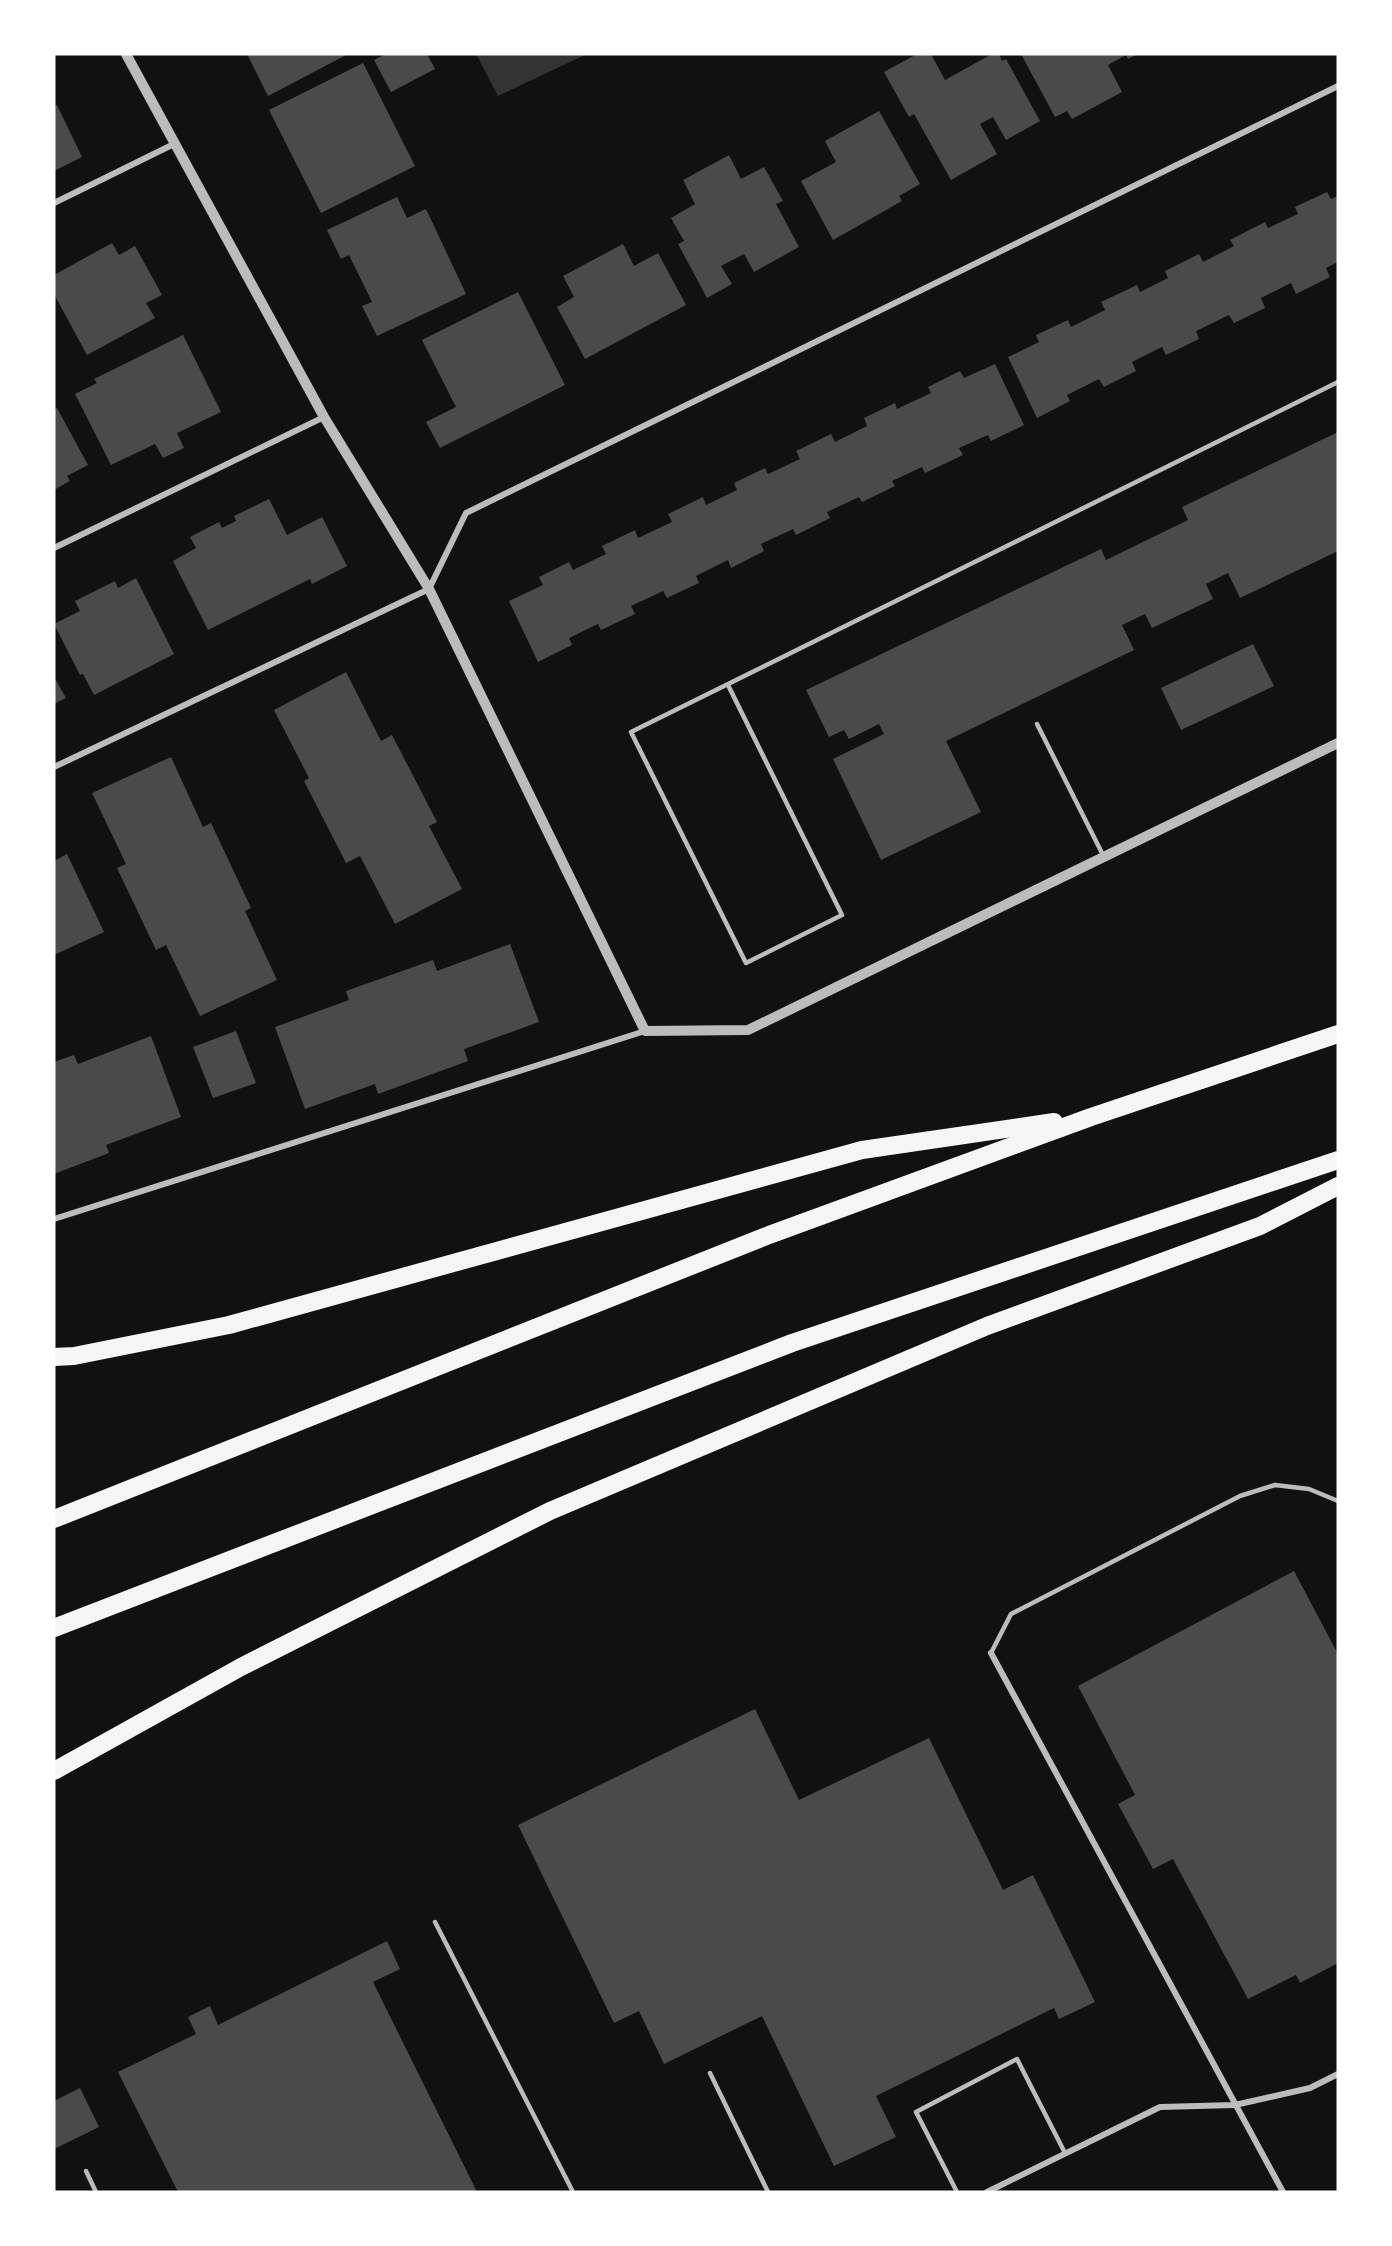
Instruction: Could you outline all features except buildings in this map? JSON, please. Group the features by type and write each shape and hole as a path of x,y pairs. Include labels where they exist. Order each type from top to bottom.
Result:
{"highway":[{"path":"54,1519 769,1235 1091,1117 1338,1034"},
{"path":"54,1357 74,1356 229,1325 862,1150 1091,1117"},
{"path":"54,1628 792,1343 1338,1160"},
{"path":"54,1771 241,1667 550,1511 987,1326 1260,1226 1338,1186"}],"street":[{"path":"126,54 324,417 429,589 645,1031"},
{"path":"54,767 429,589 465,513 1338,86"},
{"path":"54,203 174,144"},
{"path":"54,548 324,417"},
{"path":"54,1219 645,1031 748,1030 1338,743"},
{"path":"991,1653 1283,2192"},
{"path":"987,2192 1160,2107 1235,2105 1310,2088 1338,2074"}],"lane":[{"path":"728,685 842,915 746,963 631,732 1338,382"},
{"path":"1037,724 1104,857"},
{"path":"991,1653 1011,1614 1240,1496 1275,1485 1309,1489 1338,1501"},
{"path":"435,1922 573,2192"},
{"path":"957,2192 916,2112 1017,2060 1065,2154"},
{"path":"710,2073 768,2192"},
{"path":"86,2171 96,2192"}],"shaded area":[{"path":"476,54 587,54 498,96"}]}
